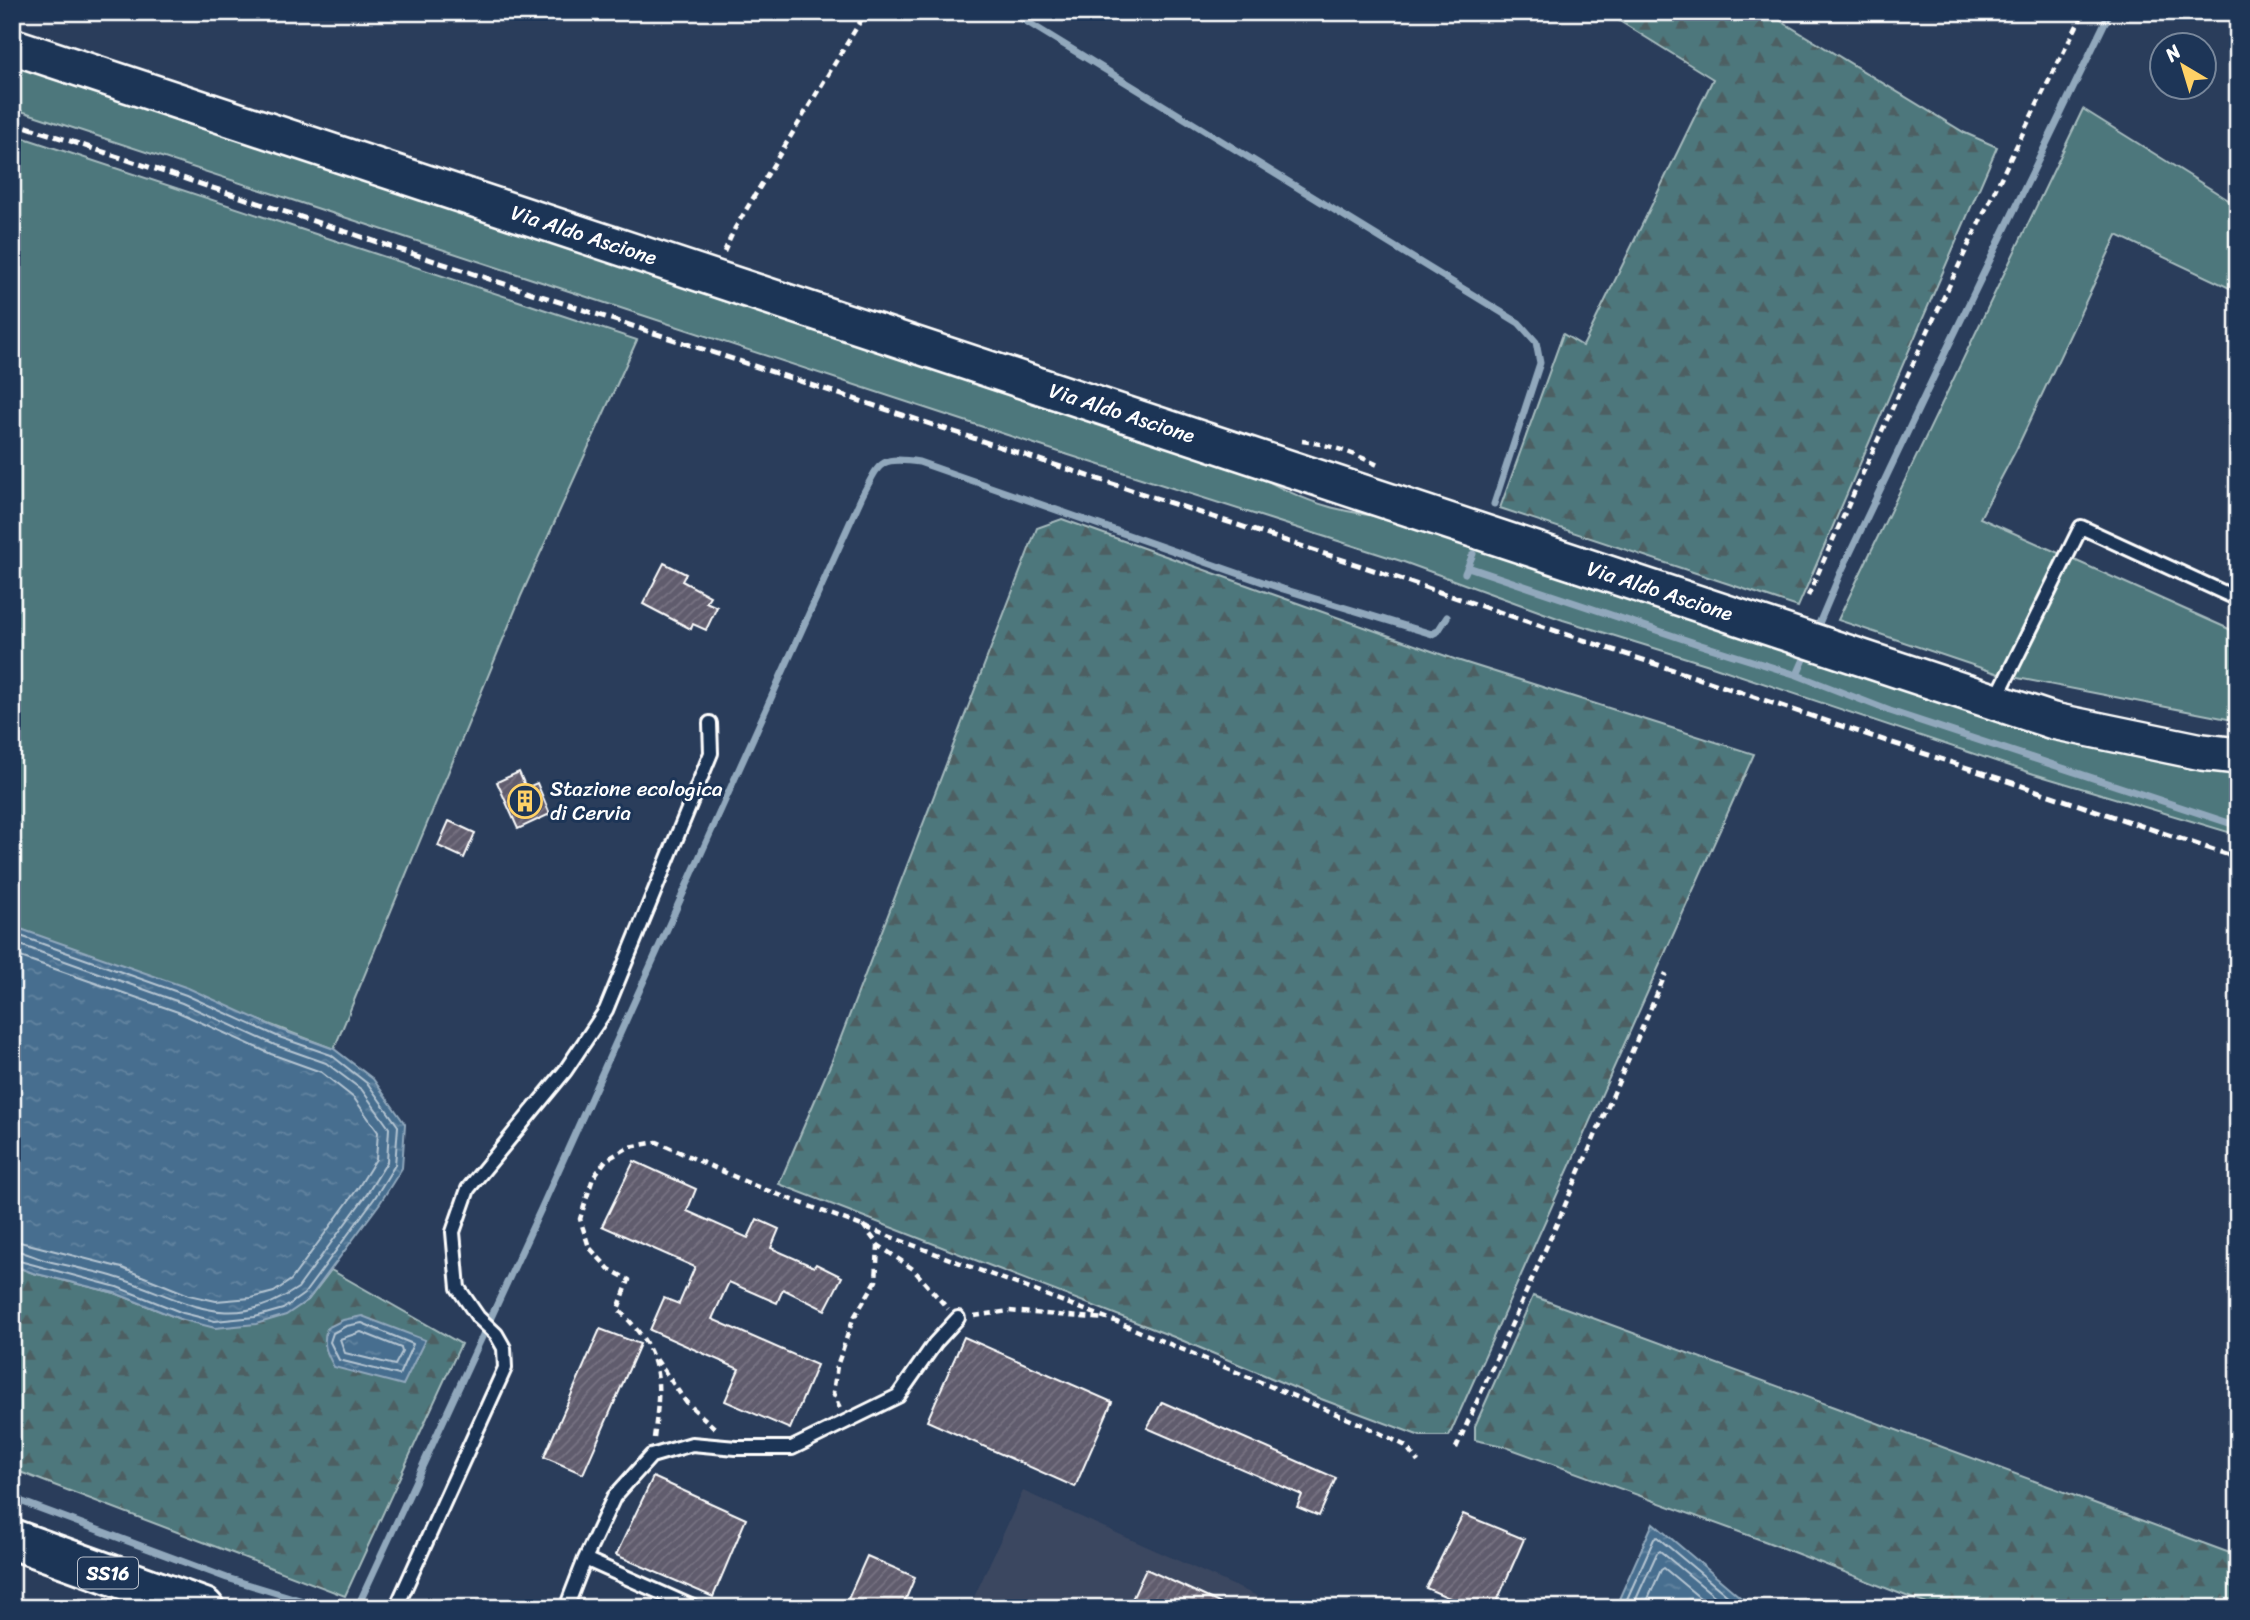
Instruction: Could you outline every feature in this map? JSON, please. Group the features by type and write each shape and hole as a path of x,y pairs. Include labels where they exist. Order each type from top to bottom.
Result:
{"main road":[{"name":"SS16","path":"12,1539 204,1608"}],"street":[{"name":"Via Aldo Ascione","path":"12,46 2053,721 2202,752 2238,756"}],"lane":[{"path":"1995,701 2081,527 2238,599"},
{"path":"396,1608 505,1368 504,1348 496,1334 478,1317 458,1288 453,1232 468,1189 565,1071 606,1010 711,753 710,723"},
{"path":"566,1608 614,1497 651,1456 692,1444 736,1448 792,1448 898,1396 934,1343 958,1318"},
{"path":"586,1559 695,1608"}],"path":[{"path":"721,258 735,228 866,12"},
{"path":"1808,596 1905,376 2012,151 2084,12"},
{"path":"1456,1448 1666,973"},
{"path":"736,1448 686,1402 638,1328 618,1309 629,1280 609,1269 589,1247 580,1219 593,1178 606,1160 628,1147 656,1142 753,1185 863,1224 1112,1320 1363,1425 1406,1446 1418,1462"},
{"path":"863,1224 878,1245 913,1269 941,1303 958,1318 1009,1311 1112,1320"},
{"path":"847,1422 833,1393 837,1366 853,1319 876,1280 878,1245"},
{"path":"651,1456 660,1391 654,1356"}],"shaded area":[{"path":"1023,1491 1284,1608 969,1608"}],"green space":[{"path":"1605,12 1766,12 1965,133 1997,147 1798,607 1500,508 1563,334 1583,346 1713,79"},
{"path":"12,60 1243,468 1316,503 1408,521 2238,768 2238,835 2034,774 1706,664 1563,620 1401,561 1053,450 12,108"},
{"path":"2083,109 2238,206 2238,292 2117,235 2016,450 1980,518 2238,633 2238,721 2002,675 1838,620"},
{"path":"12,134 637,340 521,596 334,1049 12,926"},
{"path":"1062,519 1457,660 1754,754 1449,1436 1420,1436 1321,1399 1174,1337 779,1184 831,1063 1037,528"},
{"path":"12,1265 33,1273 115,1293 180,1319 299,1306 308,1300 331,1270 461,1344 345,1596 12,1469"},
{"path":"1533,1296 2238,1556 2238,1608 1937,1608 1767,1542 1503,1446 1475,1440 1475,1426"}],"water":[{"path":"12,926 188,988 281,1030 334,1049 373,1079 405,1124 402,1168 380,1203 308,1300 286,1315 256,1324 215,1328 180,1319 115,1293 33,1273 12,1265"},
{"path":"362,1316 425,1340 403,1385 334,1367 326,1348 327,1328 343,1320"},
{"path":"1653,1523 1753,1608 1615,1608"}],"building":[{"path":"664,563 686,574 682,581 710,596 706,602 717,607 706,630 693,624 691,629 643,604"},
{"name":"Stazione ecologica di Cervia","path":"519,772 526,788 537,783 550,814 518,829 497,782"},
{"path":"449,821 475,833 464,858 438,846"},
{"path":"634,1161 696,1189 687,1211 748,1238 757,1219 779,1229 771,1248 814,1267 816,1264 842,1277 825,1310 783,1289 777,1303 729,1282 712,1319 817,1365 790,1429 725,1401 739,1369 650,1330 664,1298 679,1304 695,1267 602,1226"},
{"path":"600,1329 640,1344 583,1474 544,1457"},
{"path":"964,1337 1112,1402 1075,1487 927,1421"},
{"path":"1162,1402 1336,1478 1319,1516 1297,1507 1302,1495 1147,1428"},
{"path":"653,1477 746,1519 713,1597 616,1555"},
{"path":"1463,1514 1524,1539 1494,1608 1473,1608 1426,1588"},
{"path":"867,1556 915,1577 902,1608 844,1608"},
{"path":"1146,1569 1230,1608 1128,1608"}],"waterway":[{"path":"1011,12 1519,323 1536,342 1540,363 1494,504"},
{"path":"1815,633 1840,574 2110,12"},
{"path":"357,1608 541,1209 862,496 882,464 895,460 919,462 1283,589 1432,634 1438,631 1447,617"},
{"path":"1465,573 1473,554"},
{"path":"1468,567 1797,675 1808,650"},
{"path":"1797,675 1890,711 2238,826"},
{"path":"12,1498 227,1578 326,1608"}],"railway":[{"path":"12,122 1274,537 2238,858"}],"place":[{"name":"Stazione ecologica di Cervia","path":"525,801"}]}
